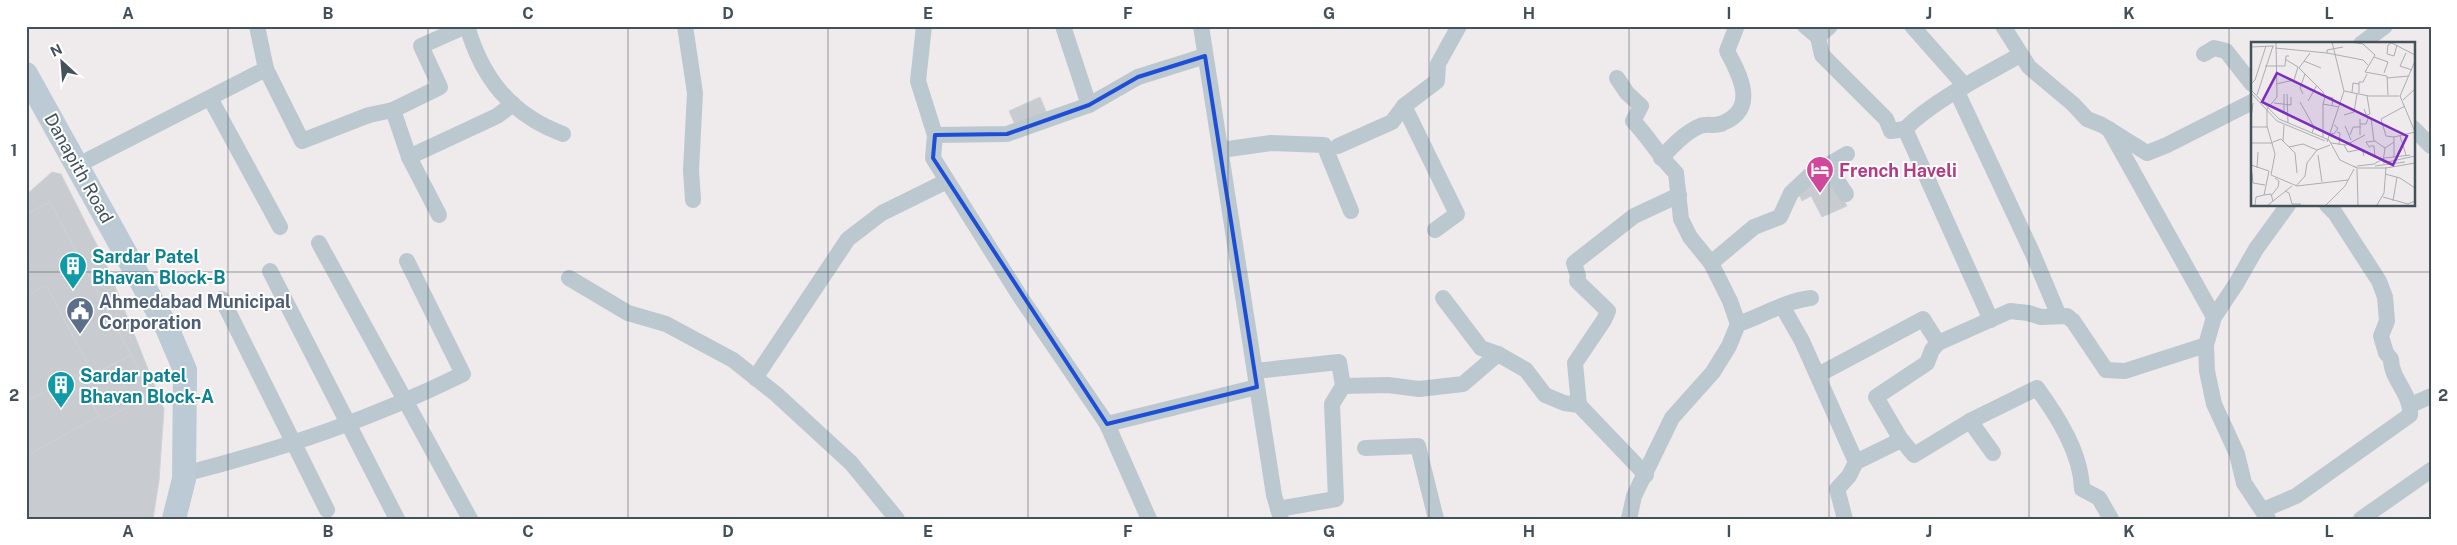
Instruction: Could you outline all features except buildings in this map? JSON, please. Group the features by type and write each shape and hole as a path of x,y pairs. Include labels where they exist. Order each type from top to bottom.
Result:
{"street":[{"path":"257,26 266,69 302,141 369,115 393,110 440,87 421,46 467,26 475,54 504,97 545,127 563,134"},
{"path":"685,26 695,93 691,170 693,200"},
{"path":"924,26 918,81 935,135 933,158 1021,298 1108,424 1149,519"},
{"path":"1063,26 1089,105"},
{"path":"1108,424 1256,379 1338,362 1343,386 1332,404 1336,498 1280,514 1274,495 1256,379 1221,150 1201,26"},
{"path":"1338,146 1392,122 1404,106 1437,81 1438,64 1459,26"},
{"path":"1661,158 1690,132 1702,125 1722,124 1737,116 1745,96 1740,75 1726,51 1736,28 1735,26"},
{"path":"1830,26 1811,32 1822,55 1886,119 1891,131 1904,129 1915,119 1961,89 2020,55"},
{"path":"1912,26 1961,89 2059,316"},
{"path":"2003,26 2029,67 2073,104 2087,119 2109,129 2147,153 2176,141 2251,103"},
{"path":"2364,42 2385,26"},
{"path":"2204,54 2214,48 2226,51 2251,83"},
{"path":"935,135 1007,134 1089,105 1138,77 1205,56"},
{"path":"78,165 266,69"},
{"name":"Danapith Road","path":"26,74 168,328 185,370 184,474 174,519"},
{"path":"1617,78 1627,93 1641,106 1633,121 1643,131 1661,158 1676,173 1681,219 1690,237 1711,263 1730,301 1738,324 1729,346 1713,372 1672,418 1646,475 1634,496 1630,519"},
{"path":"210,98 280,227"},
{"path":"410,158 497,116 513,104"},
{"path":"1404,106 1457,214 1435,230"},
{"path":"393,110 410,158 439,215"},
{"path":"1904,129 1991,320"},
{"path":"2109,129 2214,318"},
{"path":"2414,129 2431,146"},
{"path":"1221,150 1271,143 1324,145 1351,211"},
{"path":"1711,263 1754,227 1780,217 1791,193 1809,176 1828,167 1847,154"},
{"path":"1828,167 1846,194"},
{"path":"754,378 848,239 882,213 948,181"},
{"path":"1579,406 1575,363 1608,311 1577,281 1578,276 1574,263 1634,216 1679,195"},
{"path":"2287,206 2256,249 2214,318 2206,345 2207,371 2214,404 2237,454 2244,483 2266,516 2410,415 2411,405 2391,369 2391,359 2386,353 2381,336 2387,321 2385,297 2379,281 2335,213 2328,206"},
{"path":"319,243 470,519"},
{"path":"184,474 294,444 350,424 406,402 462,374 407,261"},
{"path":"270,271 397,519"},
{"path":"569,278 628,312 666,324 733,360 776,394 851,463 897,519"},
{"path":"1443,298 1481,348 1498,354 1526,370 1545,395 1564,403 1579,406 1646,475"},
{"path":"1738,324 1795,300 1811,298"},
{"path":"222,299 327,510"},
{"path":"1782,306 1802,341 1856,462"},
{"path":"2111,519 2099,498 2082,489 2082,470 2070,440 2036,382 1914,455 1901,440 1876,397 1927,363 1932,350 1938,343 2010,311 2041,317 2067,316 2073,321 2106,370 2125,371 2206,345"},
{"path":"1818,375 1923,319 1938,343"},
{"path":"1343,386 1388,386 1419,389 1463,384 1498,354"},
{"path":"2411,405 2431,396"},
{"path":"1970,421 1993,453"},
{"path":"1845,519 1837,489 1849,476 1856,462 1901,440"},
{"path":"1365,448 1418,446 1436,519"},
{"path":"2361,519 2431,470"}],"highlighted area":[{"path":"1205,56 1257,387 1107,424 933,158 935,135 1007,134 1089,105 1138,77"}],"place":[{"name":"French Haveli","path":"1820,194"},
{"name":"Sardar Patel Bhavan Block-B","path":"73,290"},
{"name":"Ahmedabad Municipal Corporation","path":"80,335"},
{"name":"Sardar patel Bhavan Block-A","path":"61,409"}]}
